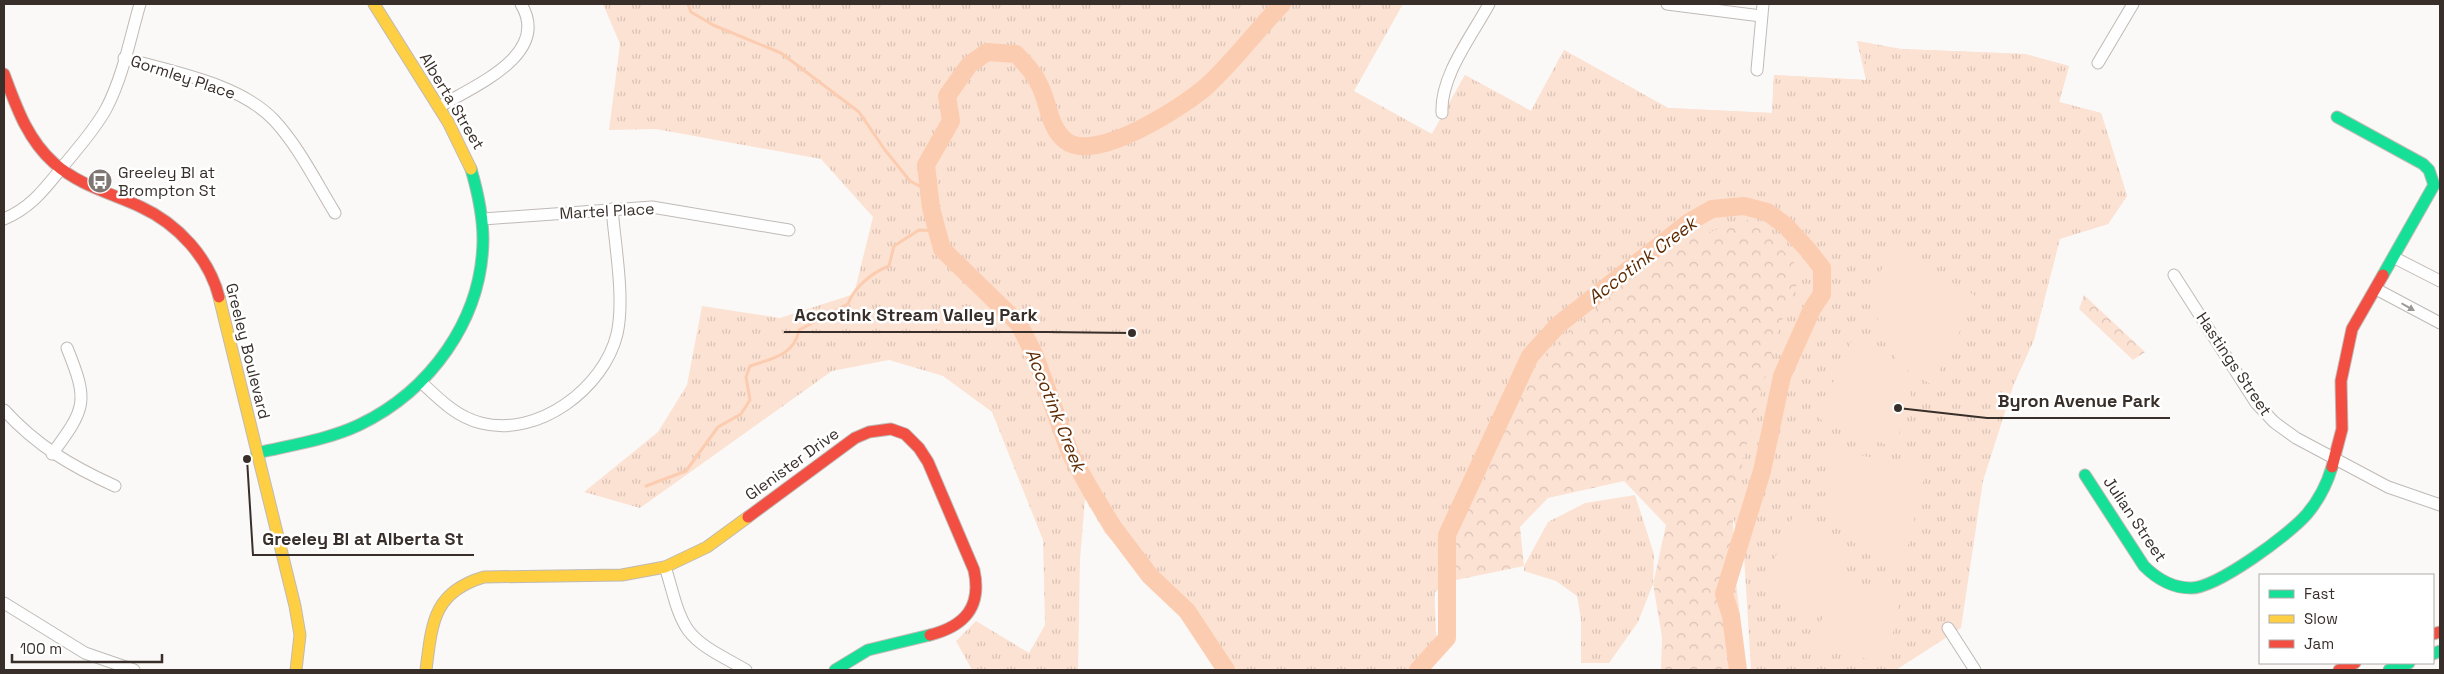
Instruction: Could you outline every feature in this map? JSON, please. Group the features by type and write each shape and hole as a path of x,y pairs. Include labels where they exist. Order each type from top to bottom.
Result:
{"street":[{"path":"4,219 30,206 90,133 104,112 124,58 140,4"},
{"name":"Alberta Street","path":"257,453 359,425 395,405 422,384 452,346 470,308 481,268 483,219 470,164 439,107 374,4"},
{"path":"439,107 506,66 517,56 524,46 528,31 526,16 521,4"},
{"path":"1442,113 1441,98 1447,81 1489,4"},
{"path":"1667,4 1760,16"},
{"path":"1757,70 1760,16 1763,4"},
{"path":"2098,63 2133,4"},
{"name":"Gormley Place","path":"124,58 217,86 257,106 286,134 335,213"},
{"name":"Greeley Boulevard","path":"4,74 33,138 41,150 82,184 137,205 159,216 182,234 200,255 217,290 299,623 299,654 296,670"},
{"name":"Julian Street","path":"2085,474 2144,566 2162,581 2174,586 2193,588 2204,586 2224,576 2293,529 2320,495 2331,474 2342,430 2341,381 2347,344 2359,315 2395,258 2430,196 2434,179 2423,164 2337,117"},
{"path":"422,384 444,404 460,415 480,423 499,426 518,425 540,418 558,408 582,390 607,360 618,327 619,297 612,209"},
{"name":"Martel Place","path":"483,219 612,209 665,209 789,230"},
{"path":"2395,258 2440,281"},
{"name":"Hastings Street","path":"2174,275 2263,411 2288,433 2388,487 2440,505"},
{"path":"2376,289 2440,323"},
{"path":"52,454 75,423 81,407 80,383 67,348"},
{"path":"4,410 52,454 72,466 115,486"},
{"name":"Glenister Drive","path":"426,670 433,625 438,609 447,596 471,580 484,577 622,574 665,567 707,547 854,438 880,428 897,430 911,438 925,457 974,570 977,580 976,600 967,617 958,625 946,630 868,650 835,670"},
{"path":"665,567 682,620 688,630 700,642 746,670"},
{"path":"4,603 85,653 134,670"},
{"path":"1948,628 1975,670"},
{"path":"2339,670 2353,664"},
{"path":"2389,670 2406,664"}],"green space":[{"path":"603,4 1403,4 1354,91 1432,134 1465,75 1531,111 1564,50 1668,108 1772,113 1774,75 1866,80 1868,67 1857,41 1901,49 2025,54 2069,66 2059,102 2101,113 2127,196 2108,224 2060,239 2034,340 2014,384 1983,481 1961,628 1896,670 1751,670 1744,555 1733,518 1745,450 1780,325 1802,272 1754,218 1667,245 1515,381 1447,519 1434,579 1437,661 1429,670 1233,670 1105,533 1085,499 1080,559 1078,670 972,670 956,641 976,621 1029,653 1045,625 1043,540 992,412 943,376 889,360 832,371 640,508 584,492 658,432 687,385 702,306 780,318 854,294 873,217 821,159 656,129 609,130 620,44"},
{"path":"1857,41 1901,49 2025,54 2069,66 2059,102 2101,113 2127,196 2108,224 2060,238 1733,518 1734,563 1746,670 1661,670 1662,637 1653,584 1666,525 1624,481 1548,498 1520,527 1524,566 1446,582 1354,668 1336,90 1432,134 1465,75 1531,111 1564,50 1668,108 1772,113 1774,75 1866,80"},
{"path":"1892,248 1974,295 1976,300 1932,385 1909,371 1893,355 1878,322 1875,298 1876,287"},
{"path":"2084,295 2145,352 2133,360 2079,309"},
{"path":"1856,331 1875,343 1893,359 1906,377 1910,388 1911,405 1893,447 1821,420 1819,414"},
{"path":"1830,449 1926,469 1903,567 1892,565 1871,556 1852,541 1838,522 1829,497"},
{"path":"1635,495 1654,554 1653,584 1638,622 1609,663 1581,663 1581,619 1577,596 1556,581 1524,571 1524,566 1548,522 1585,503"},
{"path":"1793,516 1811,520 1828,532 1839,546 1846,563 1847,571 1844,584 1816,619 1762,588"},
{"path":"1864,584 1888,584 1903,587 1886,663 1810,646 1818,626 1830,608 1845,594"}],"waterway":[{"path":"688,4 691,12 713,25 781,53 859,112 885,150 910,181 929,191"},
{"name":"Accotink Creek","path":"1226,670 1187,611 1150,576 1113,527 1090,489 1070,453 1035,356 1019,324 942,249 931,208 926,165 951,121 947,96 969,65 987,52 1016,54 1037,80 1052,122 1060,135 1066,141 1079,146 1097,145 1139,130 1180,106 1208,85 1282,4"},
{"name":"Accotink Creek","path":"1418,670 1447,638 1447,535 1530,356 1558,325 1689,222 1712,209 1744,206 1767,212 1785,225 1808,250 1822,268 1822,294 1812,309 1782,376 1762,471 1724,594 1731,616 1738,670"},
{"path":"646,486 686,471 718,427 741,414 750,400 746,377 750,366 781,355 793,345 799,330 848,304 859,286 877,272 889,266 894,246 919,230 938,231"}],"traffic: fast":[{"path":"2337,117 2423,164 2429,170 2434,185 2383,275"},
{"path":"257,453 322,438 347,430 385,411 429,373 447,350 462,325 473,298 480,270 483,240 482,222 478,195 471,169"},
{"path":"2085,475 2144,566 2166,582 2184,588 2191,588 2203,586 2235,570 2270,546 2298,523 2315,504 2325,486 2332,467"},
{"path":"835,670 868,650 930,635"},
{"path":"2434,654 2440,651"},
{"path":"2389,670 2406,664"}],"traffic: slow":[{"path":"374,4 448,122 471,169"},
{"path":"219,297 295,606 300,635 296,670"},
{"path":"426,670 430,638 438,612 454,591 467,583 484,577 622,575 665,567 707,547 748,517"}],"traffic: jam":[{"path":"4,74 23,122 45,154 74,178 141,207 167,223 200,256 208,269 219,297"},
{"path":"2332,467 2342,429 2341,381 2352,329 2383,275"},
{"path":"748,517 855,438 869,432 891,429 905,434 919,448 928,462 974,570 976,583 973,604 968,613 953,626 930,635"},
{"path":"2434,634 2440,632"},
{"path":"2339,670 2353,664"}],"place":[{"name":"Greeley Bl at Brompton St","path":"100,181"},
{"name":"Accotink Stream Valley Park","path":"1132,333"},
{"name":"Byron Avenue Park","path":"1898,408"},
{"name":"Greeley Bl at Alberta St","path":"247,459"}]}
